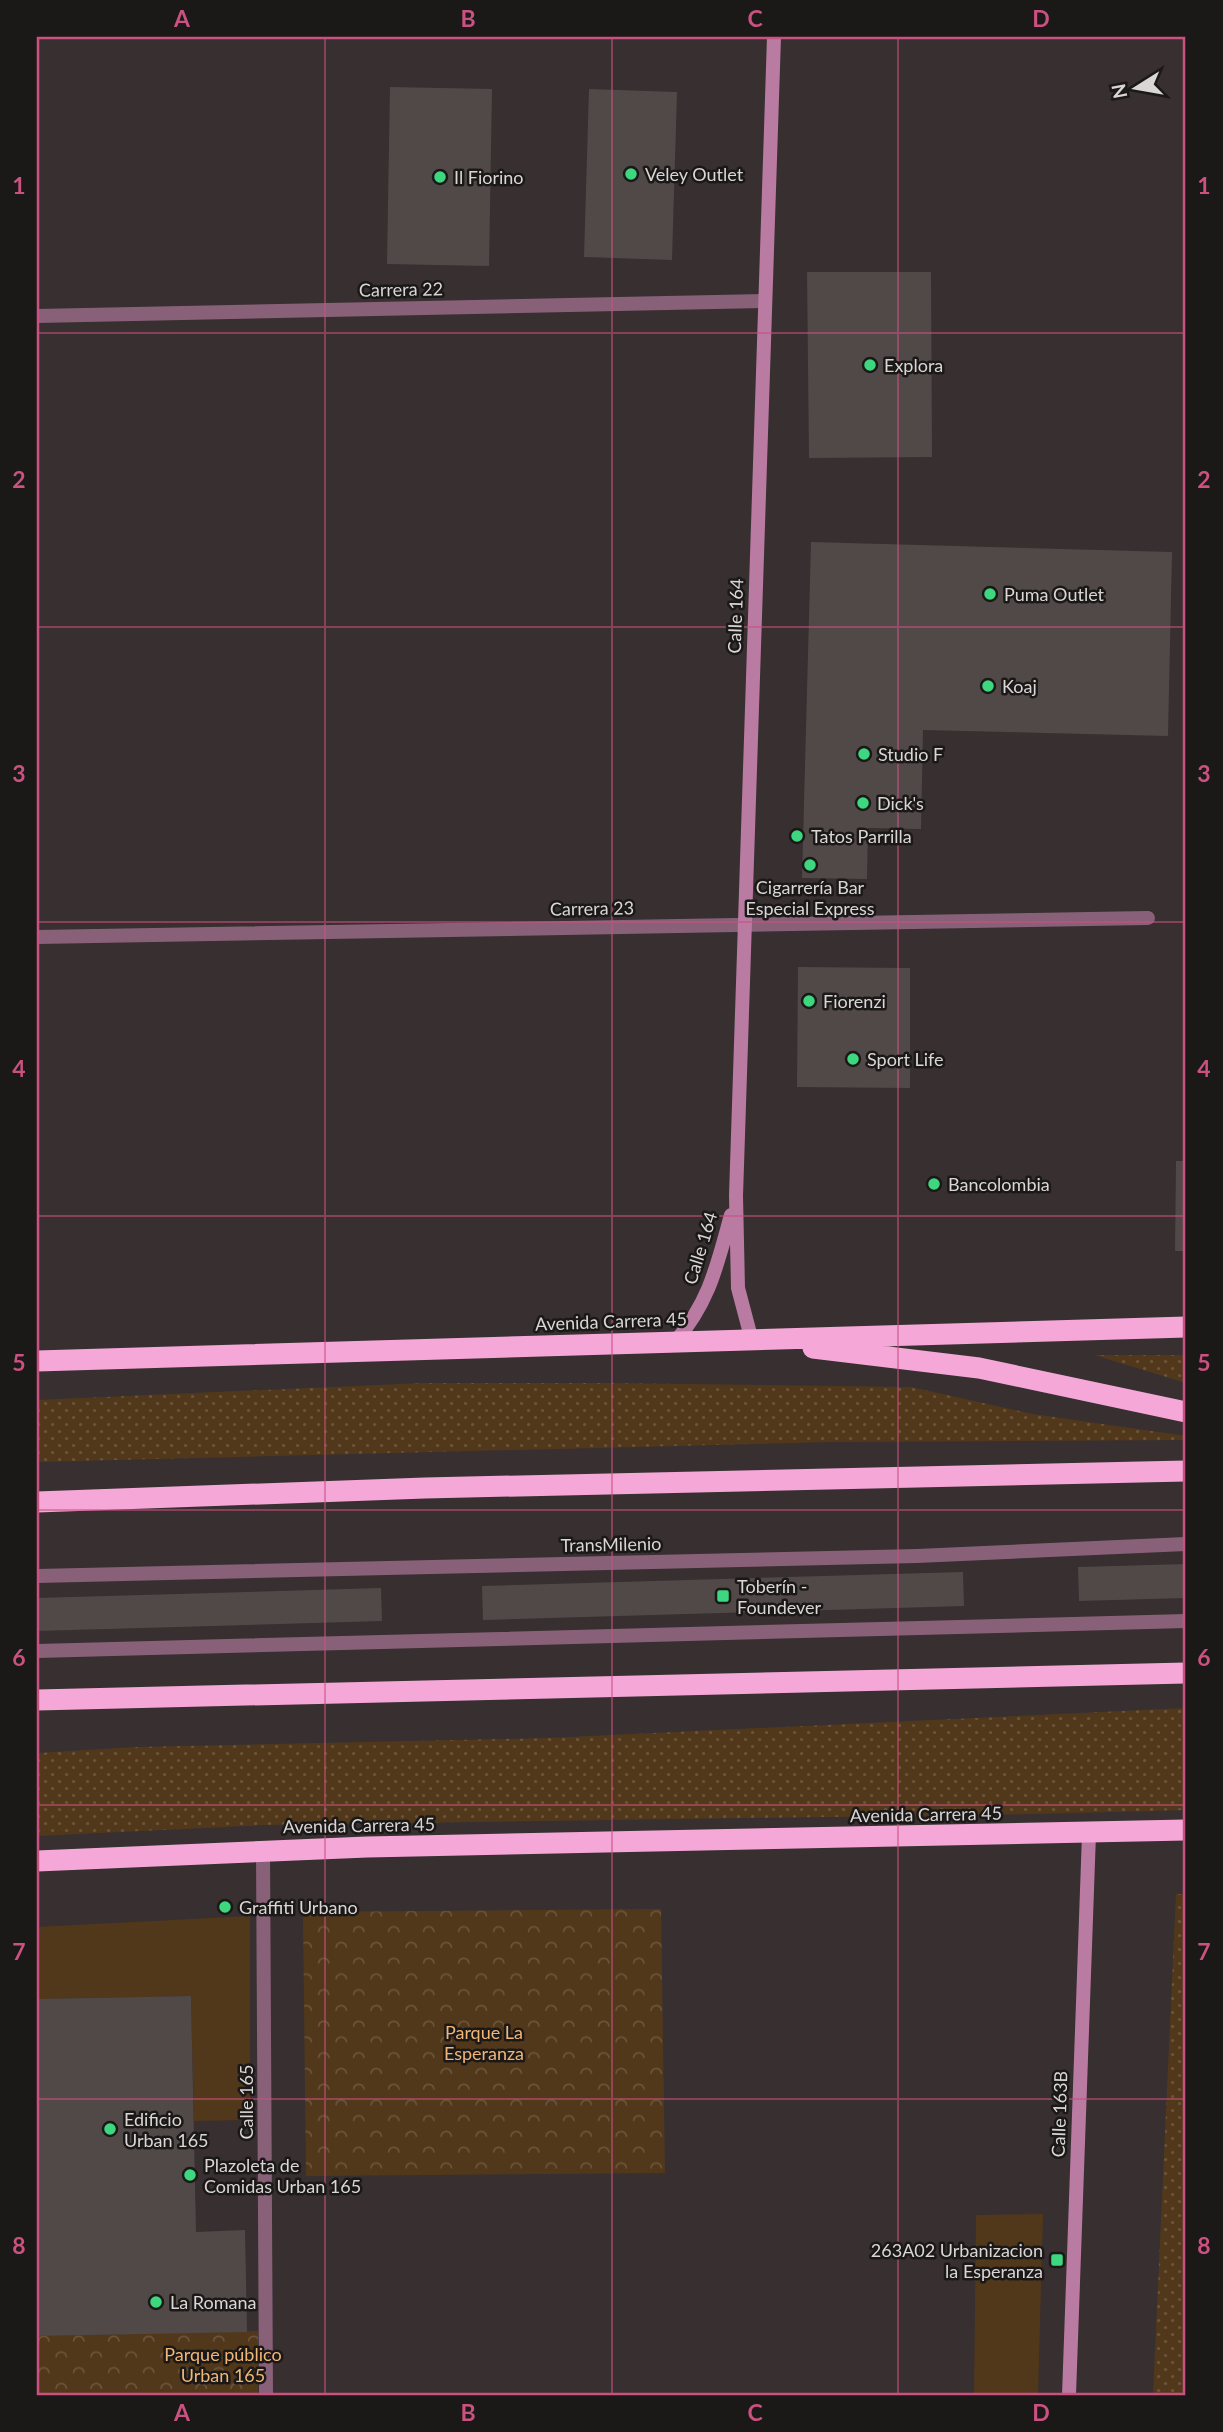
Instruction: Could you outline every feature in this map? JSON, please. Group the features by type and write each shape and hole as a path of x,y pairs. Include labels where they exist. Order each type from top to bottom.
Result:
{"highway":[{"name":"Avenida Carrera 45","path":"37,1361 1186,1327"},
{"path":"752,1341 979,1368 1186,1412"},
{"path":"37,1502 425,1488 1186,1471"},
{"path":"37,1700 1186,1673"},
{"path":"37,1712 103,1697"},
{"name":"Avenida Carrera 45","path":"37,1861 263,1850 1186,1830"}],"main road":[{"name":"Calle 164","path":"752,1341 738,1288 736,1196 774,37"},
{"name":"Calle 164","path":"675,1342 692,1323 710,1290 736,1196"},
{"name":"Calle 163B","path":"1069,2395 1089,1834"}],"street":[{"name":"Carrera 22","path":"37,316 765,301"},
{"name":"Carrera 23","path":"37,937 1149,918"},
{"name":"TransMilenio","path":"37,1576 917,1556 1186,1544"},
{"path":"37,1651 1186,1621"},
{"name":"Calle 165","path":"263,1850 266,2395"}],"green space":[{"path":"1094,1355 1186,1355 1186,1383"},
{"path":"423,1383 911,1387 1033,1414 1186,1436 1186,1440 832,1442 37,1462 37,1400"},
{"path":"1186,1708 1186,1810 264,1825 37,1836 37,1753 137,1747 548,1738"},
{"path":"1176,1894 1186,1894 1186,2395 1153,2395"},
{"name":"Parque La Esperanza","path":"661,1909 665,2173 306,2176 303,1912"},
{"path":"250,1916 250,2120 194,2121 191,1996 37,1999 37,1927"},
{"path":"1043,2214 1038,2395 974,2395 976,2215"},
{"name":"Parque público Urban 165","path":"258,2331 258,2395 37,2395 37,2336"}],"building":[{"name":"Il Fiorino","path":"390,87 492,89 489,266 387,264"},
{"name":"Veley Outlet","path":"589,89 677,92 672,260 584,257"},
{"name":"Explora","path":"807,272 931,272 932,457 809,458"},
{"path":"811,542 1172,552 1168,736 923,730 921,829 868,828 867,879 802,878"},
{"path":"798,967 910,968 910,1088 797,1087"},
{"path":"1176,1161 1186,1161 1186,1251 1175,1251"},
{"path":"1186,1564 1186,1598 1079,1601 1078,1567"},
{"name":"Toberín - Foundever","path":"963,1572 964,1606 483,1620 482,1586"},
{"path":"381,1588 382,1621 37,1631 37,1598"},
{"path":"191,1996 196,2232 245,2230 247,2332 37,2336 37,1999"}],"place":[{"name":"Veley Outlet","path":"631,174"},
{"name":"Il Fiorino","path":"440,177"},
{"name":"Explora","path":"870,365"},
{"name":"Puma Outlet","path":"990,594"},
{"name":"Koaj","path":"988,686"},
{"name":"Studio F","path":"864,754"},
{"name":"Dick's","path":"863,803"},
{"name":"Tatos Parrilla","path":"797,836"},
{"name":"Cigarrería Bar Especial Express","path":"810,865"},
{"name":"Fiorenzi","path":"809,1001"},
{"name":"Sport Life","path":"853,1059"},
{"name":"Bancolombia","path":"934,1184"},
{"name":"Toberín - Foundever","path":"723,1596"},
{"name":"Graffiti Urbano","path":"225,1907"},
{"name":"Edificio Urban 165","path":"110,2129"},
{"name":"Plazoleta de Comidas Urban 165","path":"190,2175"},
{"name":"263A02 Urbanizacion la Esperanza","path":"1057,2260"},
{"name":"La Romana","path":"156,2302"}]}
